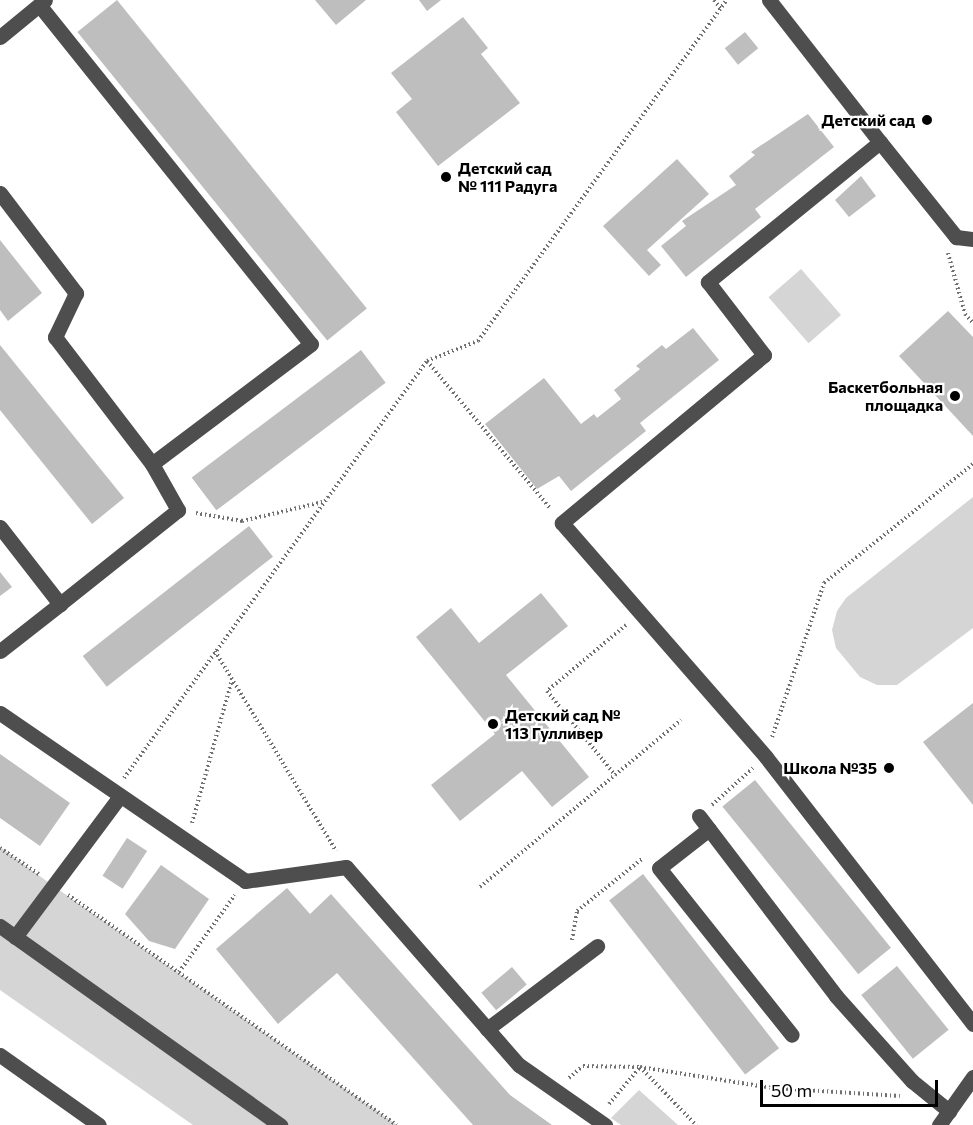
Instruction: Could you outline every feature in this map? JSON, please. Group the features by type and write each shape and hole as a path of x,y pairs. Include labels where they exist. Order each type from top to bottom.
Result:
{"street":[{"path":"769,0 956,237 973,239"},
{"path":"0,37 43,3 311,344 152,464"},
{"path":"880,142 708,282 764,355 562,523 766,758 973,1024"},
{"path":"0,193 76,293 55,337 152,464 178,510 0,651"},
{"path":"0,527 60,604"},
{"path":"0,713 245,881 346,867 519,1065 601,1122"},
{"path":"15,937 118,794"},
{"path":"699,816 836,996 912,1081 949,1111"},
{"path":"709,829 659,868 792,1035"},
{"path":"0,926 280,1125"},
{"path":"487,1029 597,946"},
{"path":"0,1055 99,1125"},
{"path":"939,1125 973,1077"}],"path":[{"path":"714,0 721,9"},
{"path":"118,794 215,651 427,361 478,341 727,0"},
{"path":"947,249 965,314 973,323"},
{"path":"427,361 562,523"},
{"path":"766,758 824,583 973,464"},
{"path":"178,510 242,521 324,502"},
{"path":"615,775 547,691 640,613"},
{"path":"215,651 346,867"},
{"path":"187,840 232,679"},
{"path":"480,887 681,720"},
{"path":"0,848 397,1125"},
{"path":"576,911 644,858"},
{"path":"179,972 245,881"},
{"path":"555,1090 583,1066 640,1067 773,1088 934,1099"},
{"path":"601,1122 640,1067"},
{"path":"640,1067 696,1125"}],"shaded area":[{"path":"801,269 841,315 809,343 769,297"},
{"path":"973,497 973,628 897,685 877,685 860,677 836,648 832,630 837,611 846,598"},
{"path":"0,847 397,1125 193,1125 0,990"},
{"path":"639,1090 678,1125 621,1125 611,1118"}],"building":[{"path":"117,0 367,309 327,341 77,32"},
{"path":"315,0 366,0 336,25"},
{"path":"419,0 441,0 427,11"},
{"path":"463,17 488,48 481,54 520,103 438,166 396,112 412,99 391,73"},
{"path":"745,32 758,48 738,65 725,48"},
{"path":"808,114 834,147 755,209 761,217 686,277 661,246 686,226 682,221 736,185 729,176 755,155 751,152"},
{"path":"677,159 709,194 647,250 661,265 649,276 603,226"},
{"path":"861,176 876,196 849,217 835,200"},
{"path":"0,240 42,293 8,321 0,310"},
{"name":"Баскетбольная площадка","path":"948,311 973,337 973,436 899,356"},
{"path":"693,328 719,360 640,423 646,431 571,491 559,476 537,489 485,424 544,378 581,424 594,414 597,418 621,399 614,390 640,369 636,366 662,345 666,349"},
{"path":"0,345 124,498 92,524 0,410"},
{"path":"361,350 386,383 216,510 192,478"},
{"path":"249,526 273,557 107,687 83,656"},
{"path":"0,572 12,587 0,596"},
{"path":"541,593 568,626 506,675 589,777 552,807 522,771 460,821 431,785 495,734 416,637 451,608 479,643"},
{"path":"973,703 973,805 923,742"},
{"path":"0,754 70,803 40,846 0,818"},
{"path":"755,780 891,948 858,974 722,806"},
{"path":"127,838 147,851 123,889 102,876"},
{"path":"161,865 209,899 175,949 149,941 125,914"},
{"path":"643,874 779,1048 745,1075 609,900"},
{"path":"287,888 310,914 331,894 510,1095 552,1125 473,1125 337,973 278,1024 216,949"},
{"path":"897,966 949,1030 913,1059 861,995"},
{"path":"512,967 527,985 496,1010 481,993"}],"place":[{"name":"Детский сад","path":"927,120"},
{"name":"Детский сад № 111 Радуга","path":"446,177"},
{"name":"Баскетбольная площадка","path":"955,396"},
{"name":"Детский сад № 113 Гулливер","path":"493,724"},
{"name":"Школа №35","path":"889,768"}]}
